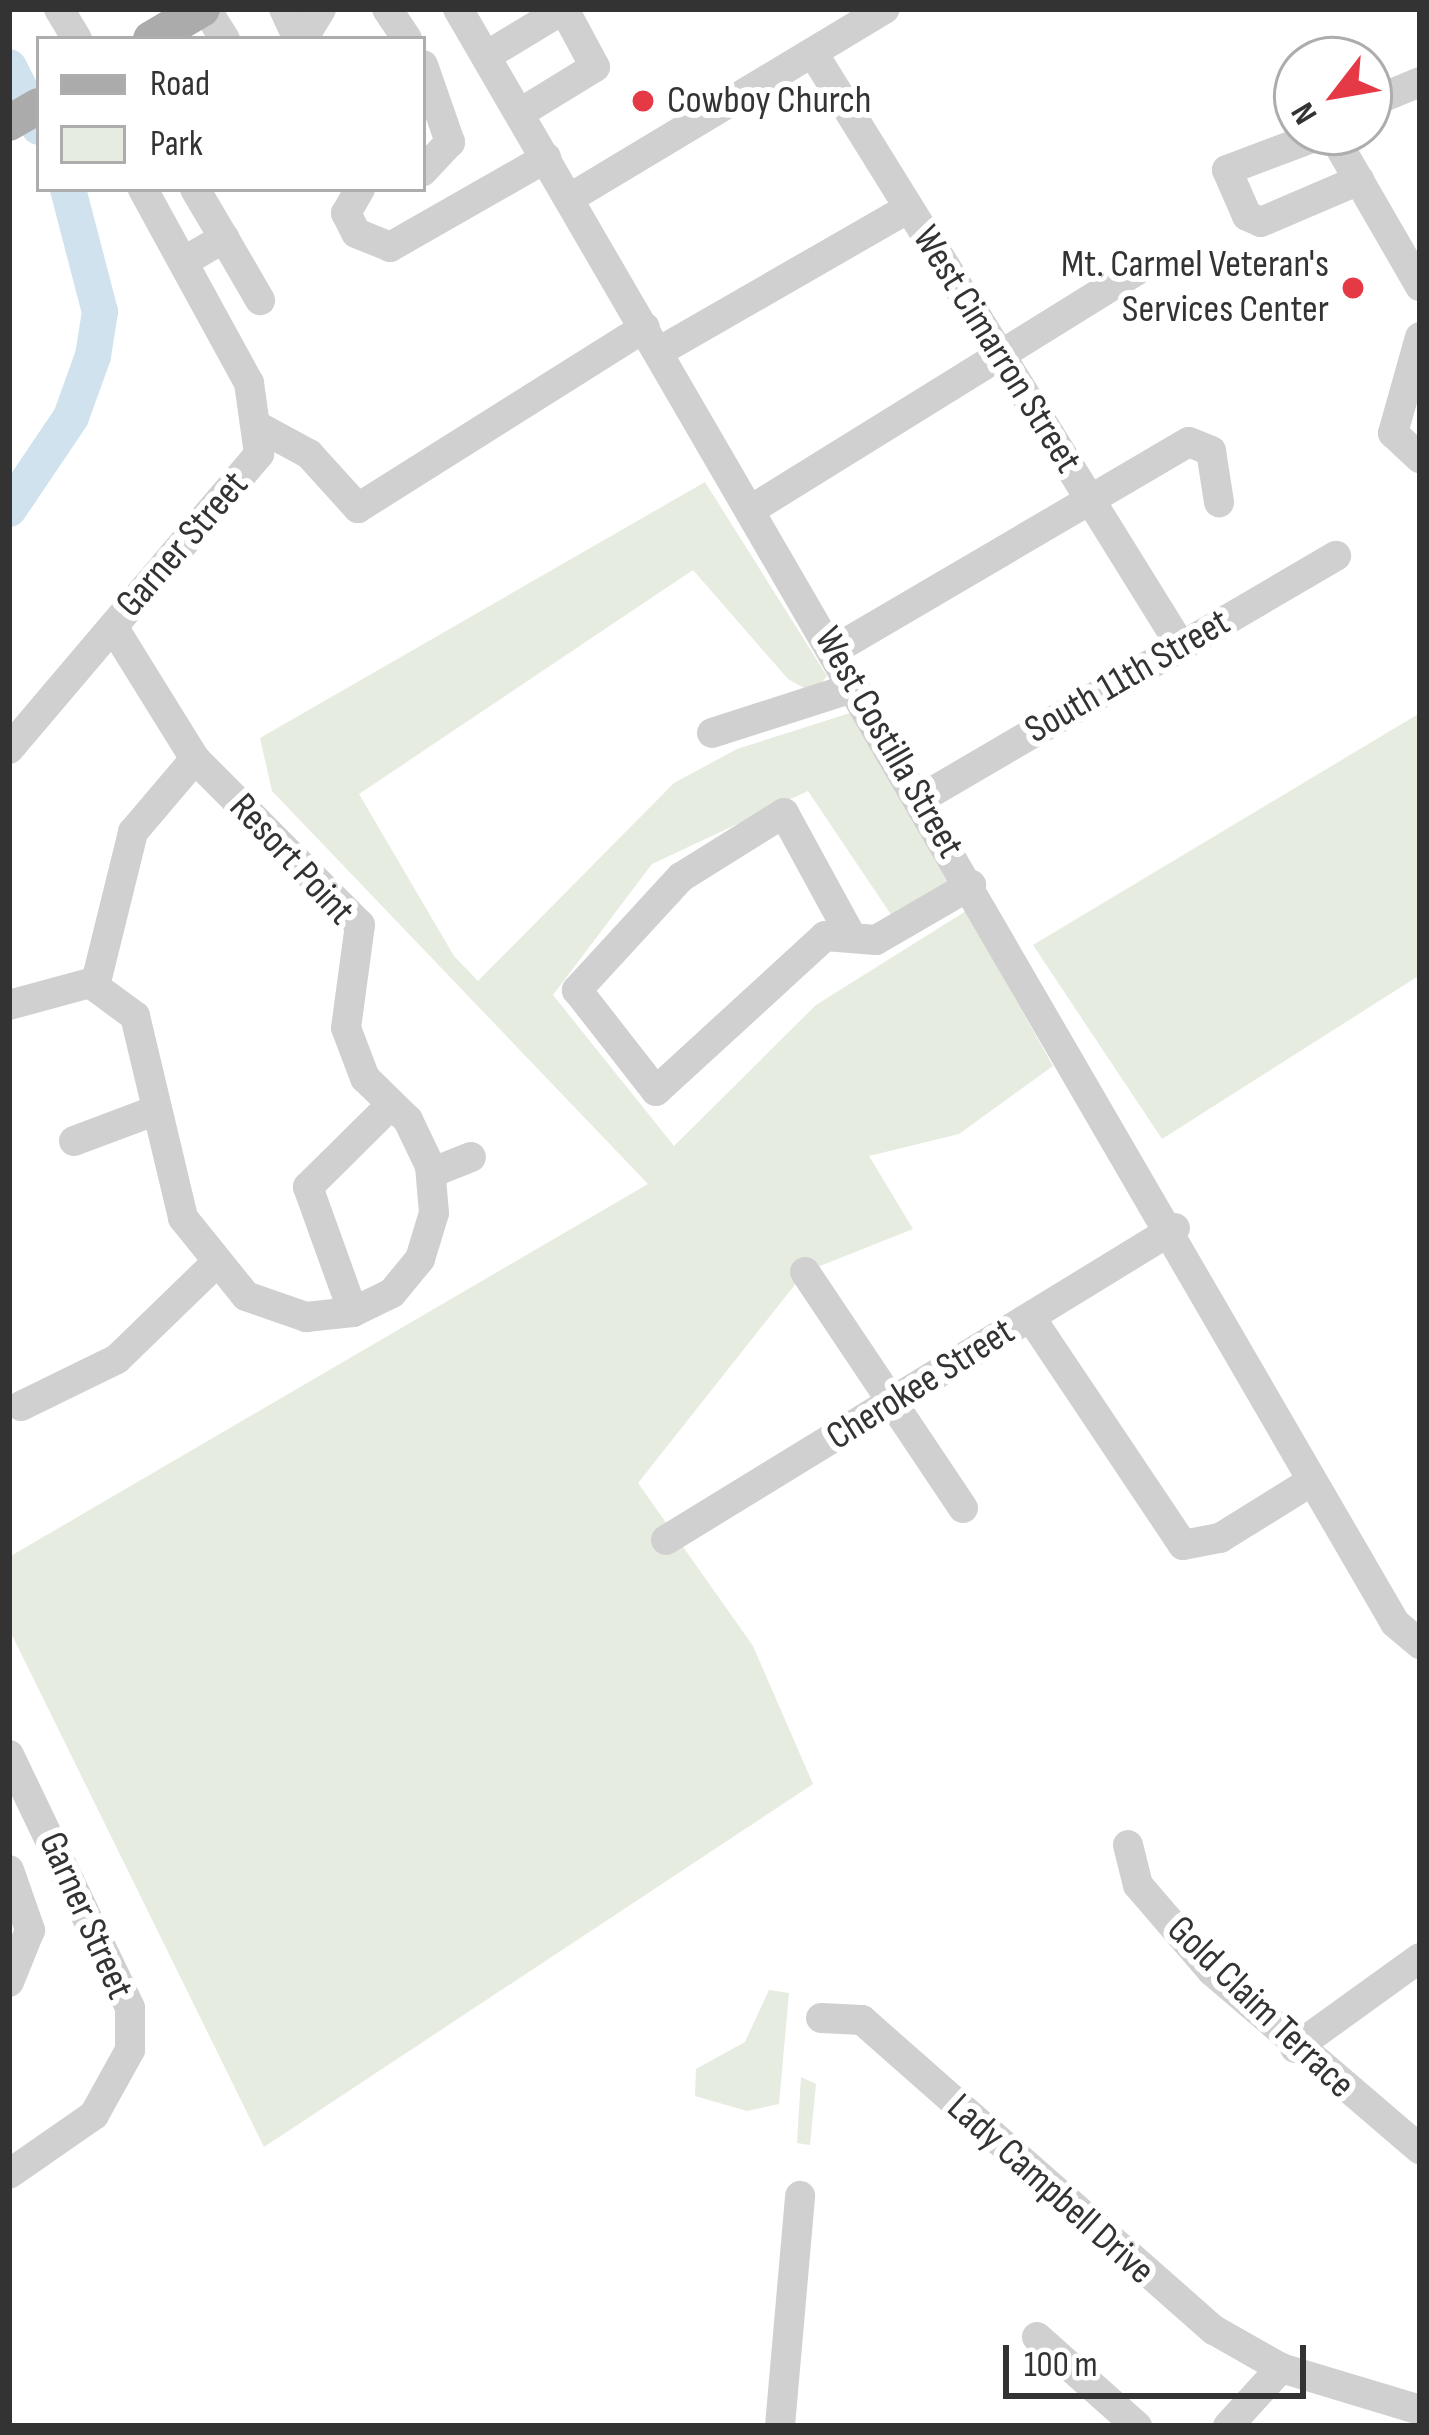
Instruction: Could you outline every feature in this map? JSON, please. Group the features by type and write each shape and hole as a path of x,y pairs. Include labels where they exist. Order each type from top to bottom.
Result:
{"main road":[{"path":"9,123 36,108"}],"street":[{"path":"59,9 75,36"},
{"path":"284,9 298,36"},
{"path":"302,36 321,9"},
{"path":"385,9 405,36"},
{"name":"West Costilla Street","path":"458,9 1175,1228 1395,1623 1420,1644"},
{"path":"570,198 885,9"},
{"path":"486,56 551,13 595,68 520,113"},
{"path":"182,18 219,36"},
{"name":"West Cimarron Street","path":"813,53 1181,646"},
{"path":"426,74 450,142 426,164"},
{"path":"426,105 441,132 426,161"},
{"path":"1273,153 1227,170 1247,216 1261,222 1359,180"},
{"path":"1344,156 1412,258 1420,286"},
{"path":"358,192 346,212 356,233 390,247 546,158"},
{"name":"Garner Street","path":"9,749 245,479 259,428 249,382 145,192"},
{"path":"208,194 224,238 260,300"},
{"path":"259,428 309,454 358,508 652,339 907,208"},
{"path":"183,262 224,238"},
{"path":"752,509 1137,270"},
{"path":"1420,338 1393,434 1420,458"},
{"path":"834,650 1189,442 1211,451 1219,502"},
{"name":"South 11th Street","path":"920,799 1336,556"},
{"name":"Resort Point","path":"112,627 195,759 360,925 346,1028 365,1078 391,1105 430,1173"},
{"path":"712,733 855,686"},
{"path":"95,986 133,832 195,759"},
{"path":"850,936 784,813 681,877 577,990 656,1091 825,936 876,940 971,885"},
{"path":"9,1005 52,985 95,986 148,1041 154,1111 183,1218 213,1266 272,1311 353,1312 420,1259 434,1213 430,1173 471,1157"},
{"path":"353,1312 308,1187 391,1105"},
{"path":"74,1141 154,1111"},
{"name":"Cherokee Street","path":"666,1540 1175,1228"},
{"path":"21,1406 117,1359 213,1266"},
{"path":"805,1272 900,1400 963,1508"},
{"path":"1031,1318 1183,1545 1220,1538 1312,1481"},
{"name":"Garner Street","path":"9,1755 115,1969 130,2050 94,2116 9,2174"},
{"name":"Gold Claim Terrace","path":"1128,1845 1138,1885 1295,2048 1420,2149"},
{"path":"9,1870 30,1930 9,1982"},
{"path":"1295,2048 1420,1958"},
{"name":"Lady Campbell Drive","path":"821,2018 862,2020 1145,2277 1281,2368 1420,2410"},
{"path":"780,2426 800,2196"},
{"path":"1037,2337 1137,2426"},
{"path":"1228,2426 1281,2368"}],"green space":[{"path":"705,482 827,676 813,693 788,679 693,570 359,794 454,956 478,981 674,783 737,749 850,713 948,883 896,922 808,791 652,864 553,995 674,1146 816,1005 966,911 1053,1066 959,1134 869,1156 913,1229 805,1272 638,1483 753,1646 813,1784 264,2147 9,1629 9,1557 648,1184 272,791 260,738"},
{"path":"1420,713 1420,975 1162,1139 1033,945"},
{"path":"769,1990 789,1993 779,2104 747,2111 695,2096 696,2069 745,2042"},
{"path":"801,2077 816,2084 810,2145 797,2143"}],"waterway":[{"path":"9,67 36,121"},
{"path":"9,509 71,417 93,356 100,312 69,192"}],"place":[{"name":"Cowboy Church","path":"643,101"},
{"name":"Mt. Carmel Veteran's Services Center","path":"1353,288"}]}
